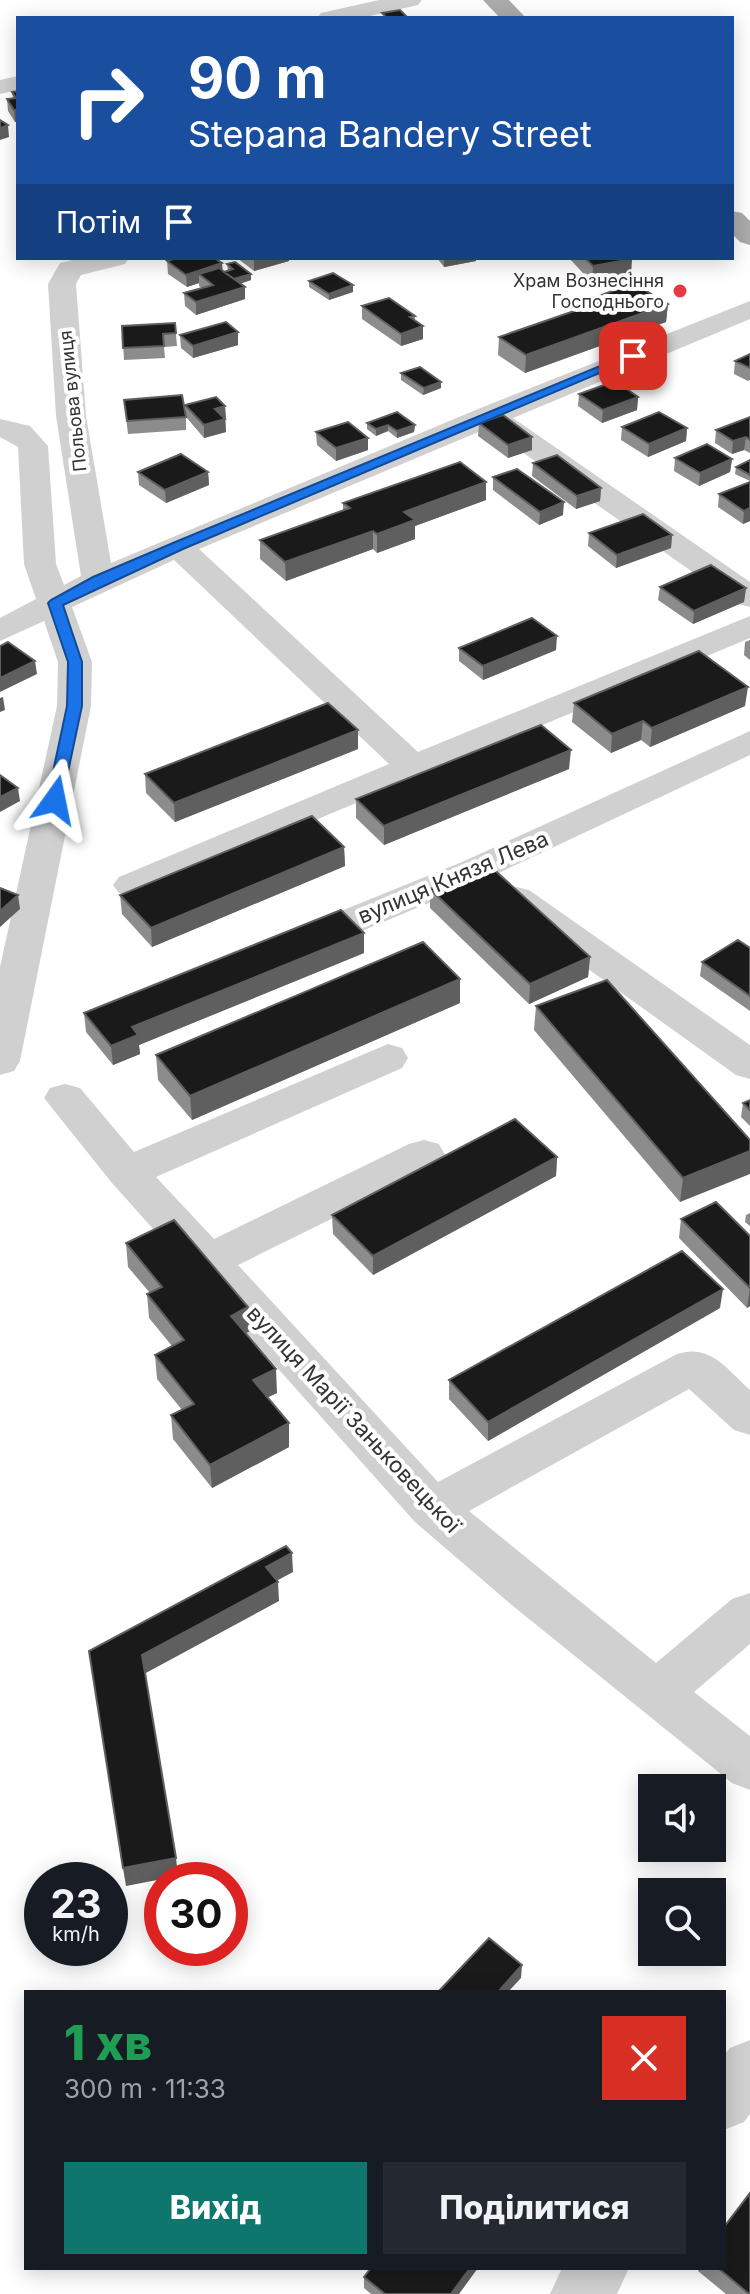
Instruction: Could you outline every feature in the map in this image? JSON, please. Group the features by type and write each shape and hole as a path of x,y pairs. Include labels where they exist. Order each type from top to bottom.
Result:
{"main road":[{"path":"495,0 512,16"},
{"path":"734,221 750,236"}],"street":[{"path":"338,16 410,0"},
{"name":"Польова вулиця","path":"98,580 71,416 62,284 70,269 107,260"},
{"path":"0,631 98,580 750,309"},
{"path":"489,415 750,597"},
{"path":"0,428 16,430 33,446 40,564 75,662 74,706 0,1061"},
{"path":"178,546 414,768"},
{"path":"132,885 750,626"},
{"name":"вулиця Князя Лева","path":"269,954 475,870 750,742"},
{"path":"475,870 750,1065"},
{"path":"127,1172 388,1058"},
{"name":"вулиця Марії Заньковецької","path":"65,1098 127,1172 432,1508 530,1592 750,1767"},
{"path":"207,1261 424,1155"},
{"path":"432,1508 693,1366 750,1417"},
{"path":"657,1693 750,1614"},
{"path":"726,2099 750,2067"},
{"path":"580,2294 598,2270"}],"building":[{"path":"400,10 406,16 385,16 382,13"},
{"path":"16,98 16,110 14,110 7,99"},
{"path":"217,260 222,263 186,275 167,261"},
{"path":"587,260 626,260 593,266"},
{"path":"235,262 251,274 234,279 224,272 233,269 227,264"},
{"path":"219,268 245,287 196,302 184,293 213,285 199,274"},
{"path":"333,273 353,285 329,294 309,281"},
{"path":"633,283 668,304 526,355 499,337 606,300 599,296"},
{"path":"389,298 415,316 410,317 423,326 401,334 362,306"},
{"path":"226,322 238,332 193,346 180,335"},
{"path":"175,323 176,333 163,334 164,346 123,348 122,326"},
{"path":"750,354 750,368 735,361"},
{"path":"420,367 441,382 424,388 401,373"},
{"path":"615,381 638,397 603,410 579,394"},
{"path":"182,395 186,417 127,421 124,400"},
{"path":"216,397 225,406 215,409 225,419 204,425 185,405"},
{"path":"397,412 415,425 397,431 388,425 376,429 367,423"},
{"path":"659,412 687,428 649,444 622,427"},
{"path":"503,415 532,437 508,445 479,423"},
{"path":"750,417 750,440 746,437 733,441 716,430"},
{"path":"348,422 368,438 336,448 316,432"},
{"path":"707,444 732,459 700,473 675,458"},
{"path":"181,454 208,472 165,490 138,472"},
{"path":"557,455 601,488 577,496 533,463"},
{"path":"750,460 750,475 736,467"},
{"path":"460,462 486,482 404,512 415,520 377,534 373,531 285,562 260,540 350,508 343,503"},
{"path":"517,469 564,502 540,512 493,477"},
{"path":"750,482 750,508 744,511 719,494"},
{"path":"643,514 672,535 617,555 589,533"},
{"path":"711,565 746,588 694,611 660,587"},
{"path":"532,618 557,636 483,666 459,648"},
{"path":"8,642 35,661 0,678 0,646"},
{"path":"699,651 748,687 652,728 643,721 612,734 574,703"},
{"path":"328,703 358,730 174,803 145,774"},
{"path":"541,725 571,750 384,826 356,799"},
{"path":"0,775 18,788 0,797"},
{"path":"312,816 344,847 151,928 120,895"},
{"path":"488,864 590,957 530,984 430,889"},
{"path":"0,888 18,895 0,911"},
{"path":"341,910 364,933 132,1027 138,1035 111,1046 84,1013"},
{"path":"738,940 750,948 750,996 702,962"},
{"path":"423,942 460,979 190,1096 156,1055"},
{"path":"607,980 750,1140 750,1151 683,1178 536,1006"},
{"path":"515,1119 557,1157 373,1256 332,1215"},
{"path":"716,1202 750,1236 750,1288 681,1219"},
{"path":"174,1220 248,1307 231,1316 276,1369 253,1380 289,1423 210,1465 171,1415 194,1404 155,1355 184,1340 147,1294 162,1287 126,1243"},
{"path":"682,1251 723,1289 488,1422 449,1380"},
{"path":"286,1546 292,1553 266,1567 278,1582 142,1655 176,1858 128,1867 128,1862 122,1862 89,1651"},
{"path":"489,1938 522,1965 500,1990 440,1990"},
{"path":"750,2193 750,2294 720,2270 726,2270 726,2224"},
{"path":"369,2270 469,2270 451,2294 385,2294 364,2277"}],"place":[{"name":"Храм Вознесіння Господнього","path":"680,291"}],"route":[{"path":"55,800 74,706 75,662 56,603 98,580 633,356"}]}
